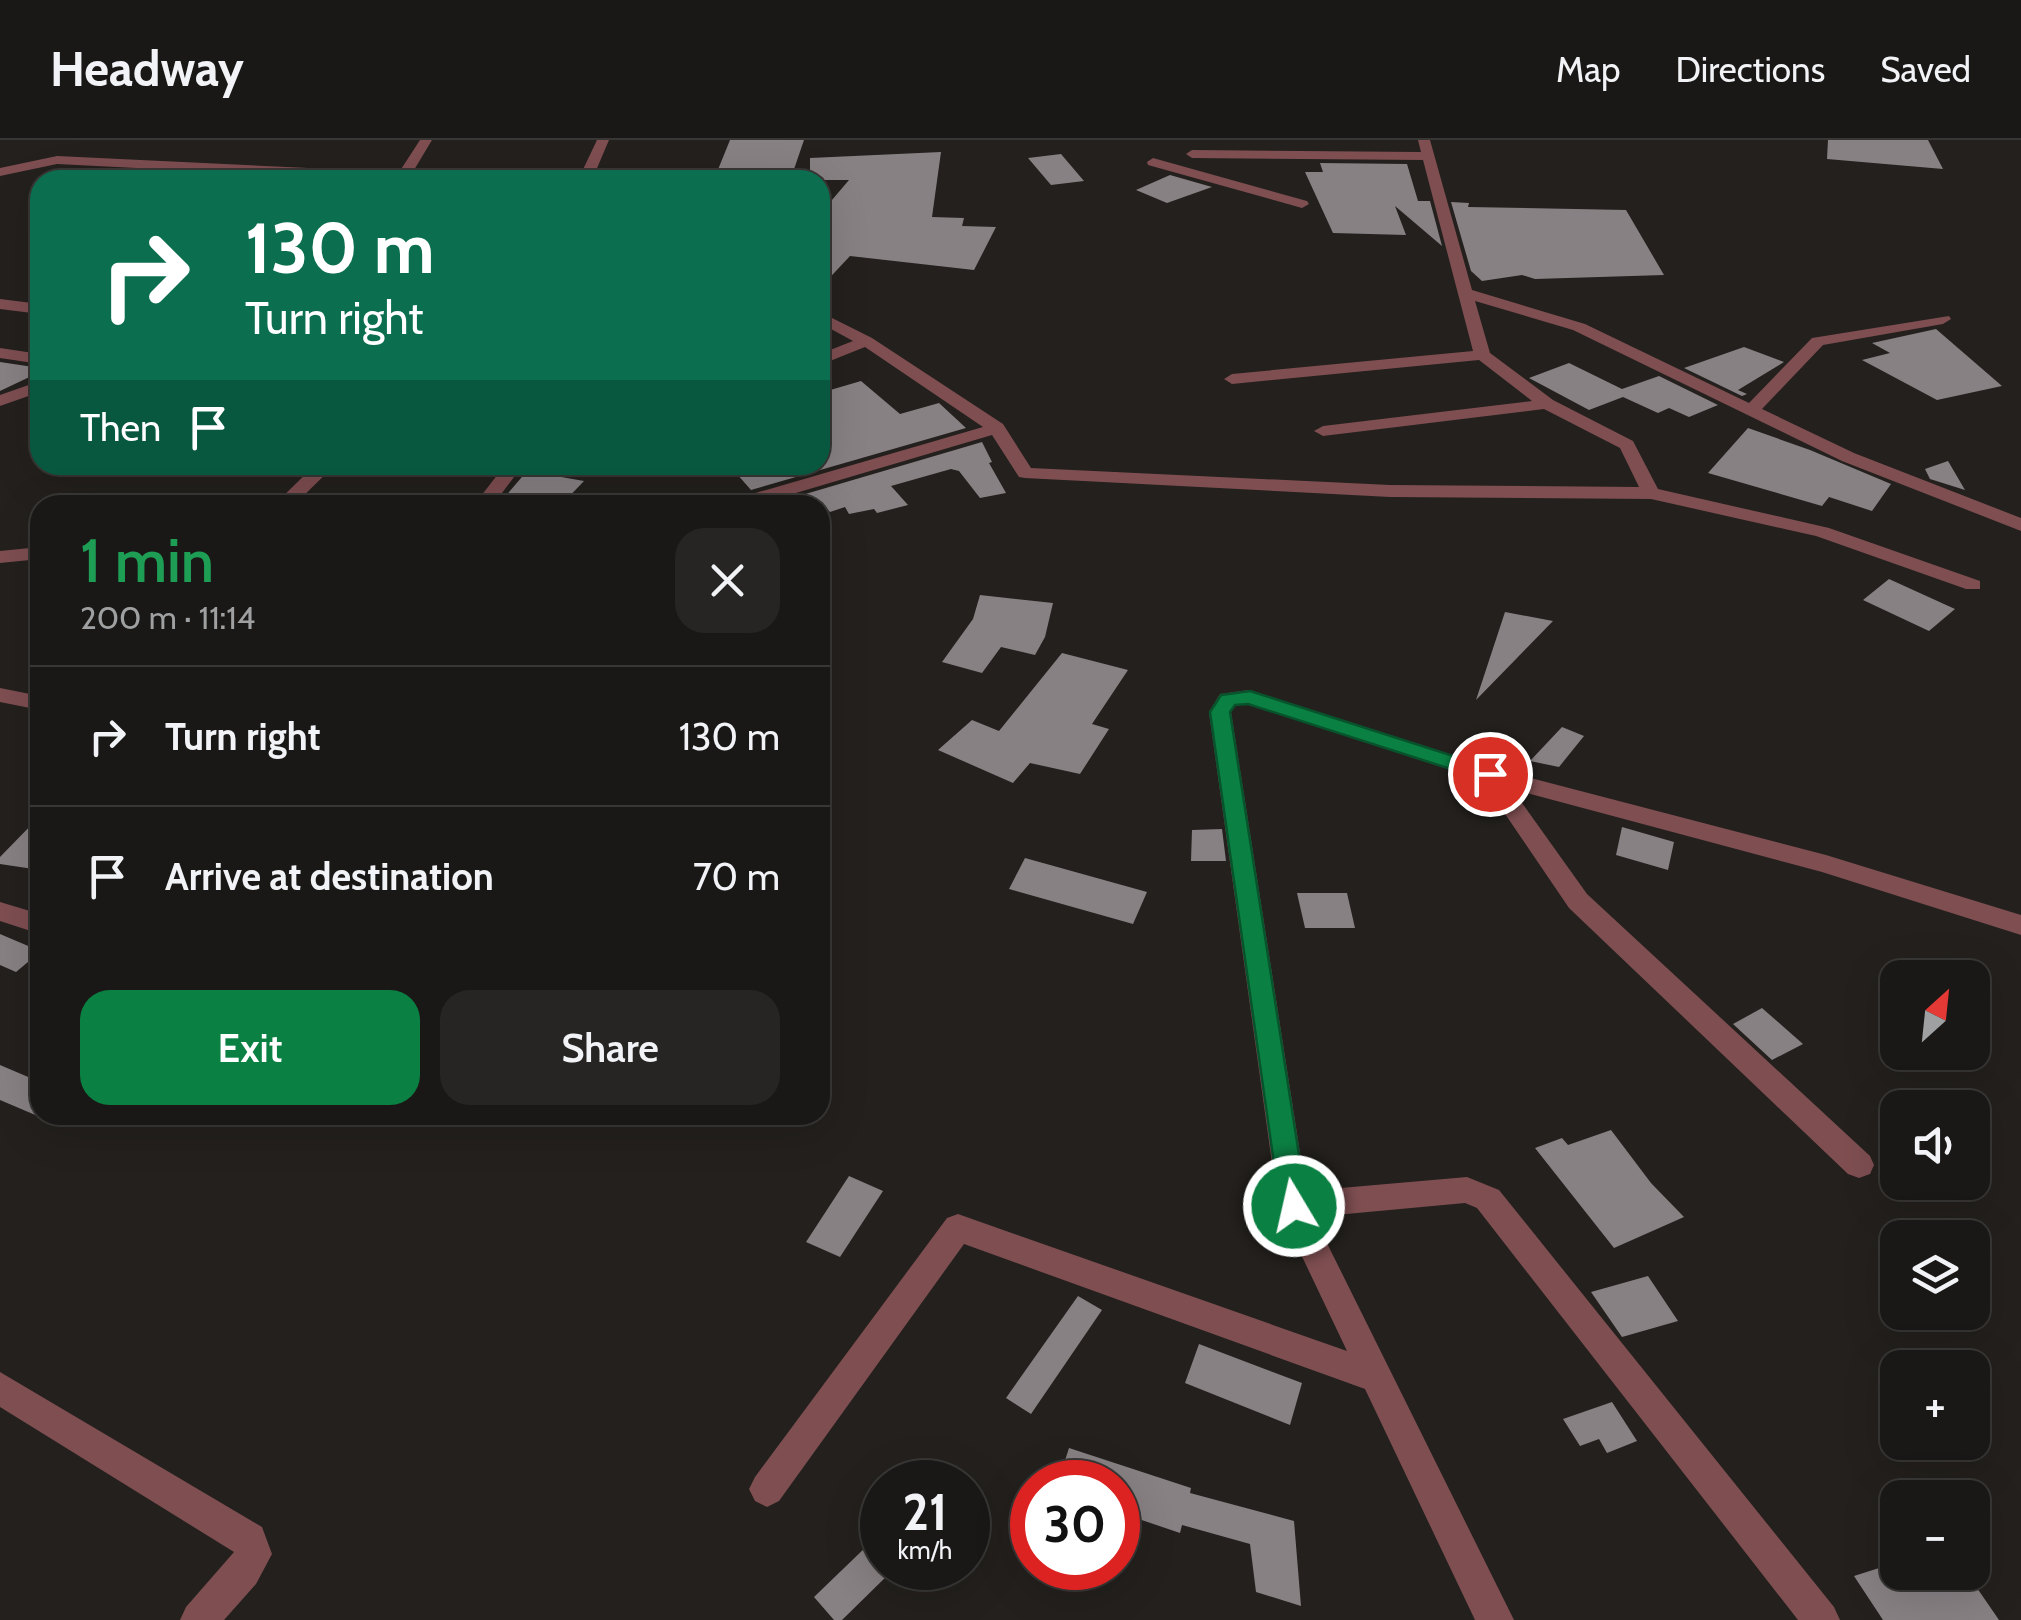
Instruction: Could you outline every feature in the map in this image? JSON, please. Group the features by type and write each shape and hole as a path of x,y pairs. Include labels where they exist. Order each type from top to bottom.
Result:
{"street":[{"path":"407,170 426,140"},
{"path":"590,170 603,140"},
{"path":"1198,175 1189,147 1426,148 1482,355 1546,404 1627,446 1651,493"},
{"path":"0,172 56,160 267,170"},
{"path":"1153,162 1302,204"},
{"path":"1464,293 1579,327 1848,458 2021,525"},
{"path":"0,304 30,308"},
{"path":"1752,410 1818,341 1943,318"},
{"path":"830,322 866,341 996,428 1026,474 1390,491 1651,493 1822,532 1973,585"},
{"path":"830,356 866,341"},
{"path":"0,353 30,357"},
{"path":"1232,379 1482,355"},
{"path":"0,402 30,390"},
{"path":"1323,431 1546,404"},
{"path":"769,495 996,428"},
{"path":"293,495 315,475"},
{"path":"491,495 506,475"},
{"path":"0,556 30,554"},
{"path":"0,695 30,701"},
{"path":"1495,1620 1294,1206 1220,712 1228,699 1250,697 1490,774 1826,864 2021,925"},
{"path":"1490,774 1578,901 1859,1165"},
{"path":"0,910 30,920"},
{"path":"1294,1206 1467,1190 1488,1199 1821,1620"},
{"path":"767,1489 958,1228 1376,1377"},
{"path":"0,1388 249,1540 254,1554 243,1572 200,1620"}],"building":[{"path":"730,140 804,140 794,170 718,170"},
{"path":"1828,140 1928,140 1943,169 1827,159"},
{"path":"941,152 932,217 964,218 962,226 996,227 974,270 850,256 830,277 830,202 849,180 830,180 830,170 810,170 810,158"},
{"path":"1061,154 1084,181 1051,185 1028,158"},
{"path":"1320,163 1407,164 1418,201 1430,201 1442,246 1395,206 1406,235 1333,233 1305,172 1323,172"},
{"path":"1170,175 1212,187 1167,203 1136,190"},
{"path":"1451,202 1469,203 1468,207 1626,210 1664,275 1535,279 1522,275 1482,281 1471,271"},
{"path":"1936,329 2002,386 1937,400 1862,360 1890,353 1872,343"},
{"path":"1744,347 1784,362 1738,390 1747,394 1742,396 1684,368"},
{"path":"0,362 30,366 30,377 0,391"},
{"path":"1569,363 1622,389 1659,376 1718,405 1689,417 1669,408 1658,413 1623,397 1589,410 1529,378"},
{"path":"861,381 900,414 939,403 966,428 830,467 830,390"},
{"path":"1748,428 1891,484 1872,511 1829,497 1822,506 1708,473"},
{"path":"982,442 1006,493 980,498 959,471 951,469 891,486 908,505 877,513 874,509 849,514 845,507 830,512 830,495 802,495"},
{"path":"1948,461 1965,490 1930,479 1925,469"},
{"path":"524,475 584,481 571,495 507,495"},
{"path":"738,475 803,475 751,490"},
{"path":"1889,579 1955,609 1929,631 1863,600"},
{"path":"980,595 1053,603 1045,637 1035,655 1001,647 982,673 942,662 973,619"},
{"path":"1505,612 1553,621 1476,700"},
{"path":"1062,653 1128,670 1092,724 1109,729 1080,774 1030,763 1013,783 938,750 972,720 999,731"},
{"path":"1562,727 1584,736 1559,767 1530,761"},
{"path":"30,826 30,868 0,864 0,857"},
{"path":"1622,827 1674,842 1668,870 1616,855"},
{"path":"1222,829 1226,861 1191,861 1192,830"},
{"path":"1025,858 1147,892 1133,924 1009,889"},
{"path":"1297,893 1347,893 1355,928 1305,928"},
{"path":"0,934 30,947 30,960 16,972 0,965"},
{"path":"1762,1008 1803,1044 1772,1060 1733,1024"},
{"path":"0,1065 30,1078 30,1113 0,1100"},
{"path":"1611,1130 1651,1183 1684,1217 1614,1248 1535,1148 1562,1138 1568,1145"},
{"path":"849,1176 883,1191 840,1257 806,1242"},
{"path":"1648,1276 1678,1321 1622,1337 1591,1292"},
{"path":"1078,1296 1102,1310 1031,1414 1006,1398"},
{"path":"1199,1344 1302,1383 1290,1425 1185,1383"},
{"path":"1612,1402 1637,1441 1607,1453 1599,1439 1580,1446 1563,1419"},
{"path":"1069,1448 1106,1460 1065,1460"},
{"path":"1140,1471 1191,1488 1190,1493 1294,1521 1301,1606 1256,1592 1250,1544 1182,1525 1180,1533 1140,1519"},
{"path":"860,1553 860,1590 873,1590 842,1620 834,1620 814,1597"},
{"path":"1880,1568 1880,1590 1978,1590 1999,1620 1883,1620 1854,1576"}],"route":[{"path":"1294,1206 1220,712 1228,699 1250,697 1490,774"}]}
